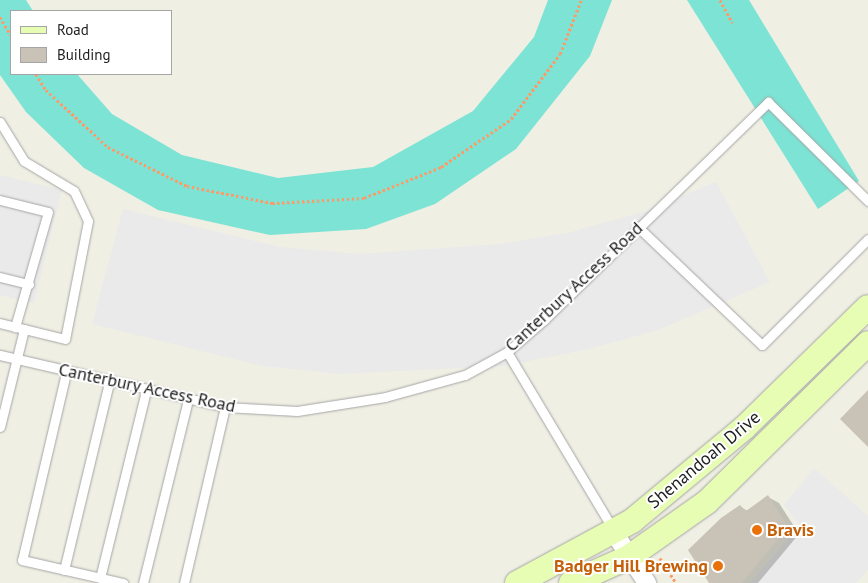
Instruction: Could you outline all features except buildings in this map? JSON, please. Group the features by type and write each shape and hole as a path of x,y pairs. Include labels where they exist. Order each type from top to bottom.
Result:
{"street":[{"name":"Shenandoah Drive","path":"517,583 615,534 744,428 868,307"},
{"name":"Shenandoah Drive","path":"571,583 628,557 707,502 868,343"},
{"path":"615,534 628,557 647,583"}],"lane":[{"name":"Canterbury Access Road","path":"0,355 66,373 225,407 297,411 384,397 465,375 507,352 768,102 868,200"},
{"path":"0,122 24,161 74,191 88,221 65,339 0,323"},
{"path":"0,200 48,212 19,328 17,359 0,426"},
{"path":"638,227 762,346 868,239"},
{"path":"0,277 29,284"},
{"path":"507,352 615,534"},
{"path":"66,373 22,560 124,583"},
{"path":"64,570 109,382"},
{"path":"100,578 146,391"},
{"path":"143,583 188,400"},
{"path":"184,583 225,407"}],"path":[{"path":"37,75 46,90 108,147 187,186 272,202 364,198 441,167 511,118 560,54 581,0"},
{"path":"720,0 733,23"},
{"path":"0,16 10,32"},
{"path":"659,556 676,583"}],"shaded area":[{"path":"0,0 26,0 32,10 10,10 10,75 78,75 112,114 182,155 278,178 373,167 473,111 534,37 548,0 612,0 590,56 516,149 435,204 366,229 270,235 158,210 84,168 26,112 0,75"},
{"path":"687,0 749,0 859,181 818,209"},
{"path":"0,175 62,190 34,303 0,295"},
{"path":"716,182 770,282 658,330 589,349 504,366 340,374 262,366 92,324 123,209 280,247 360,254 499,244 571,232 643,212"},
{"path":"814,468 868,516 868,570 856,583 750,583 800,525 784,505"}],"place":[{"name":"Bravis","path":"757,530"},
{"name":"Badger Hill Brewing","path":"718,566"}]}
